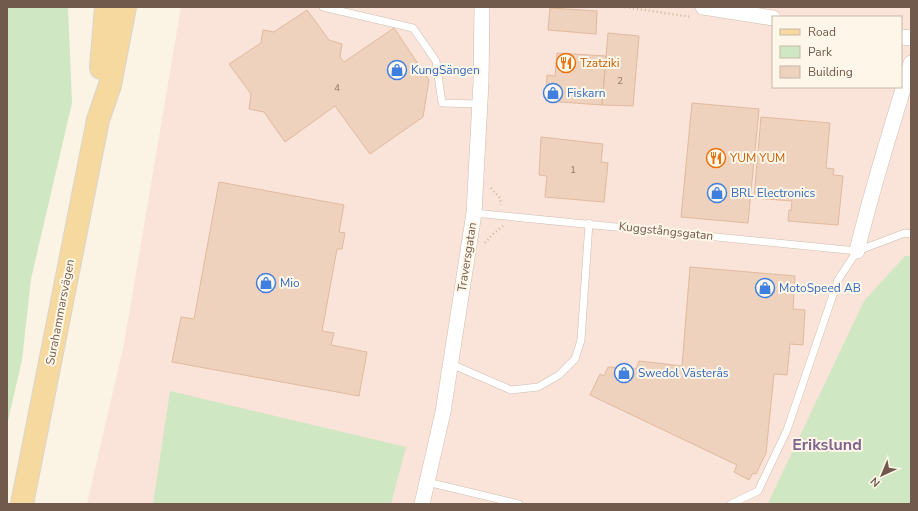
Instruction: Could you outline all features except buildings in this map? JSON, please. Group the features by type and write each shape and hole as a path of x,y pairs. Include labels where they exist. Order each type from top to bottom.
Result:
{"main road":[{"name":"Surahammarsvägen","path":"22,504 98,120 106,7"},
{"name":"Surahammarsvägen","path":"98,120 110,85 125,7"}],"street":[{"name":"Traversgatan","path":"422,504 443,412 474,213 482,7"},
{"path":"703,7 772,18"},
{"path":"857,251 888,136 911,63"}],"lane":[{"path":"322,7 413,28 436,61 442,103 479,104"},
{"name":"Kuggstångsgatan","path":"474,213 857,251 904,233 911,234"},
{"path":"451,364 510,390 538,387 559,375 575,359 581,340 589,224"},
{"path":"731,504 758,491 787,430 838,280 857,251"},
{"path":"427,482 519,504"}],"shaded area":[{"name":"Erikslund","path":"181,7 911,7 911,504 87,504 124,344"}],"green space":[{"path":"7,7 68,7 72,103 31,279 22,360 7,425"},
{"path":"905,256 911,256 911,504 766,504 768,503 864,301"},
{"path":"170,391 406,447 391,504 153,504"}],"place":[{"name":"Tzatziki","path":"566,63"},
{"name":"KungSängen","path":"397,70"},
{"name":"Fiskarn","path":"553,93"},
{"name":"YUM YUM","path":"716,158"},
{"name":"BRL Electronics","path":"717,193"},
{"name":"Mio","path":"266,283"},
{"name":"MotoSpeed AB","path":"765,288"},
{"name":"Swedol Västerås","path":"624,373"}],"district":[{"name":"Erikslund","path":"827,444"}]}
